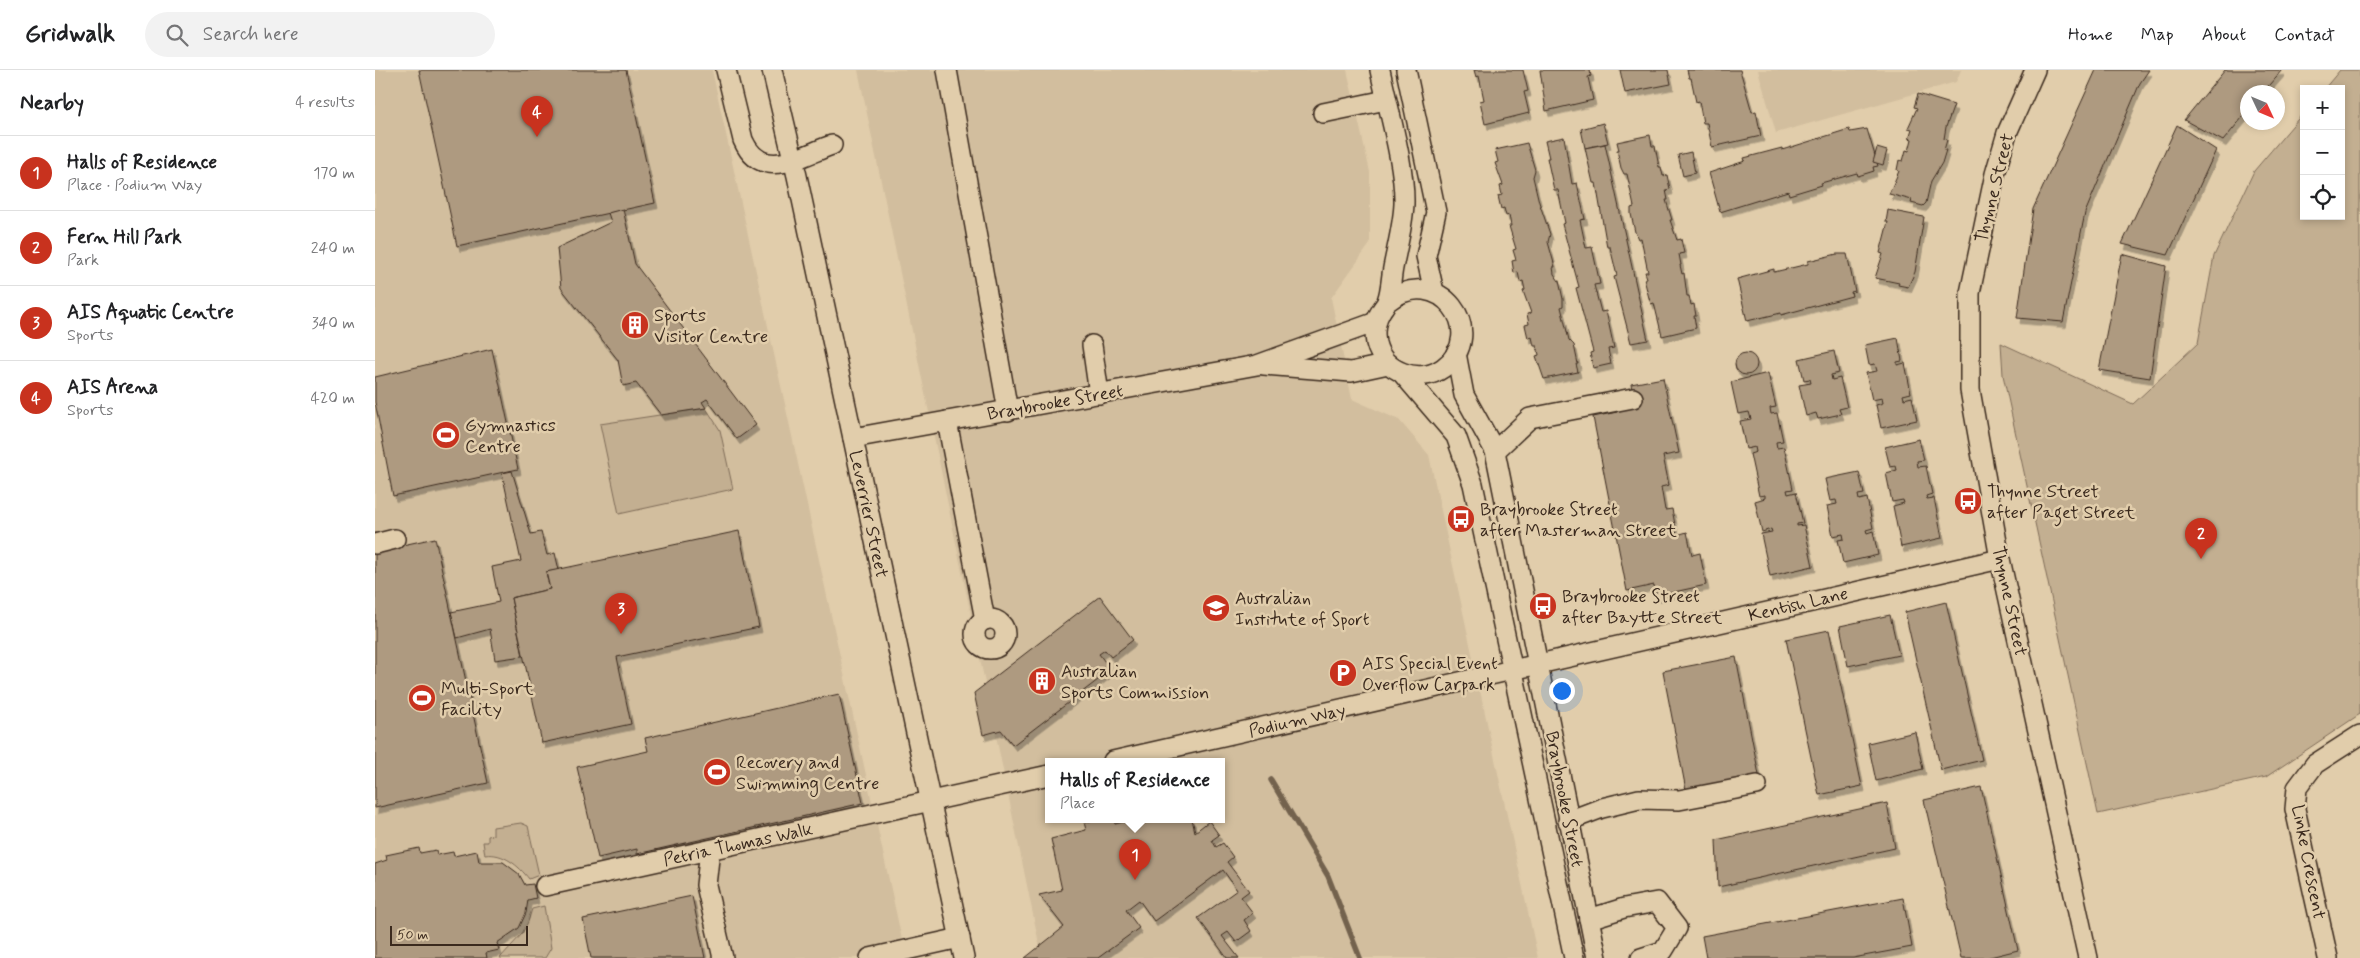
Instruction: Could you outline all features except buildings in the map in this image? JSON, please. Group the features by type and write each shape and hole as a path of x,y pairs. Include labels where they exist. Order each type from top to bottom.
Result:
{"street":[{"path":"727,70 747,150 755,158 771,165 782,164 832,145"},
{"name":"Leverrier Street","path":"772,70 794,159 964,958"},
{"path":"947,70 1008,411"},
{"path":"1380,70 1399,158 1404,203 1387,302 1376,322 1376,344 1395,368 1423,376 1433,373 1450,362 1456,353 1461,333 1459,318 1451,304 1434,292 1424,290 1409,290 1387,302"},
{"path":"1406,70 1436,212 1426,256 1434,292"},
{"name":"Thynne Street","path":"2035,70 2007,133 1995,174 1970,293 1970,390 1999,559 2088,958"},
{"path":"1323,112 1386,100"},
{"path":"1399,158 1424,154"},
{"name":"Braybrooke Street","path":"853,438 1257,365 1376,322"},
{"path":"1092,345 1099,394"},
{"name":"Braybrooke Street","path":"1456,353 1464,395 1495,451 1597,958"},
{"name":"Braybrooke Street","path":"1257,365 1351,372 1395,368 1456,436 1473,484 1574,958"},
{"path":"1495,451 1530,418 1633,398"},
{"path":"947,421 985,620"},
{"path":"375,544 395,539"},
{"name":"Kentish Lane","path":"1539,663 1999,559"},
{"name":"Podium Way","path":"1126,758 1539,663"},
{"name":"Linke Crescent","path":"2328,958 2295,809 2297,788 2315,764 2360,735"},
{"path":"931,801 1045,777"},
{"path":"1569,821 1602,808 1639,799 1679,800 1757,785"},
{"name":"Petria Thomas Walk","path":"545,886 931,801"},
{"path":"710,850 706,885 723,958"},
{"path":"1589,919 1624,908 1657,902 1677,928 1663,951 1641,958"},
{"path":"871,958 960,938"}],"shaded area":[{"path":"375,70 712,70 906,958 375,958"},
{"name":"Australian Institute of Sport","path":"858,70 1347,70 1370,172 1370,244 1331,298 1352,399 1399,420 1429,455 1538,958 1042,958"},
{"path":"1758,70 1961,70 1956,82 1776,133"},
{"path":"2340,70 2360,70 2360,714 2266,777 2098,814 2003,375 2001,343 2133,404 2198,343 2214,256 2254,171 2300,117 2300,220 2345,220 2345,85 2327,85"},
{"path":"706,408 720,430 733,489 619,514 600,424"},
{"path":"521,823 528,826 539,875 529,879 510,861 498,856 485,855 483,842 488,842 488,836 493,835 493,827"},
{"path":"544,906 551,948 545,958 500,958 522,934 532,909"}],"waterway":[{"path":"1271,780 1328,876 1360,958"}],"place":[{"name":"AIS Arena","path":"537,137"},
{"name":"Sports Visitor Centre","path":"635,325"},
{"name":"Gymnastics Centre","path":"446,435"},
{"name":"Thynne Street after Paget Street","path":"1968,501"},
{"name":"Braybrooke Street after Masterman Street","path":"1461,519"},
{"name":"Fern Hill Park","path":"2201,559"},
{"name":"Braybrooke Street after Baytte Street","path":"1543,606"},
{"name":"Australian Institute of Sport","path":"1216,608"},
{"name":"AIS Aquatic Centre","path":"621,634"},
{"name":"AIS Special Event Overflow Carpark","path":"1343,673"},
{"name":"Australian Sports Commission","path":"1042,681"},
{"name":"Multi-Sport Facility","path":"422,698"},
{"name":"Recovery and Swimming Centre","path":"717,772"},
{"name":"Halls of Residence","path":"1135,880"}]}
